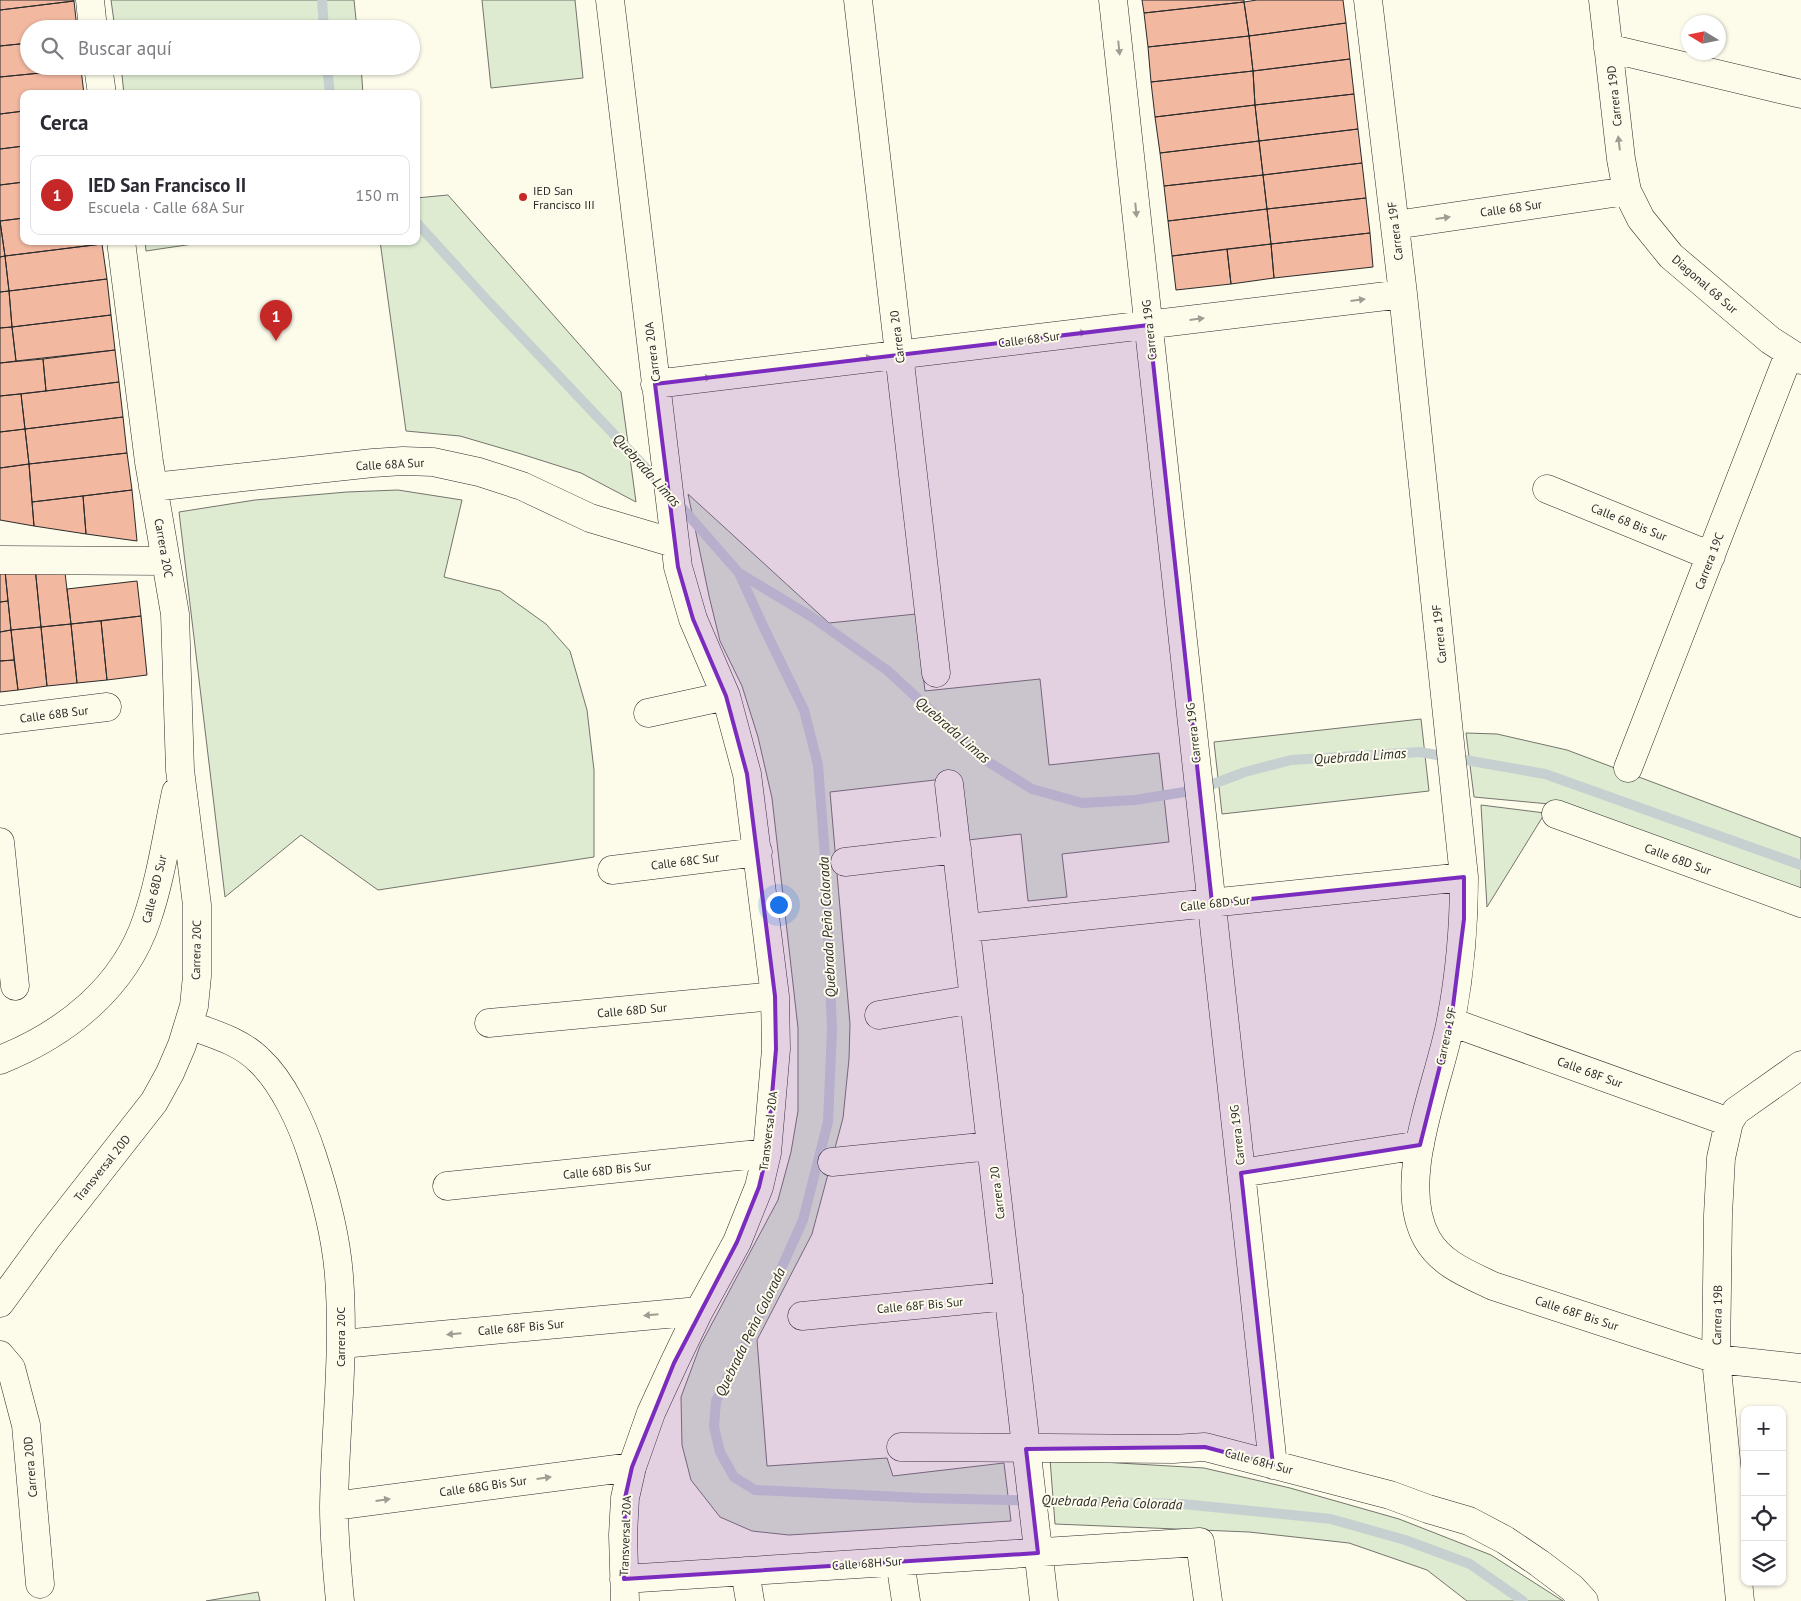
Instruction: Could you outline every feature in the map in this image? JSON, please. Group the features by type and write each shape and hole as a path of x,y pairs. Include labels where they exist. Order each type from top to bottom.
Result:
{"street":[{"path":"90,0 93,20"},
{"name":"Carrera 20A","path":"610,0 674,543 678,567 693,619 726,696"},
{"name":"Carrera 20","path":"858,0 936,673"},
{"name":"Carrera 19G","path":"1113,0 1273,1466"},
{"name":"Carrera 19F","path":"1368,0 1403,294 1464,877 1464,919 1451,1022 1420,1145 1416,1181 1418,1215 1427,1239 1442,1259"},
{"name":"Carrera 19D","path":"1603,0 1621,159 1627,191"},
{"path":"1608,48 1801,94"},
{"path":"99,75 101,90"},
{"name":"Calle 68 Sur","path":"1395,225 1627,191"},
{"name":"Diagonal 68 Sur","path":"1627,191 1640,219 1671,256 1770,340 1795,357"},
{"name":"Carrera 20C","path":"122,245 153,487 176,621 180,770 197,905 197,976 194,1006 188,1025 230,1040 258,1058 276,1080 303,1128 328,1206 340,1276 342,1344 334,1506 336,1566 340,1601"},
{"name":"Calle 68 Sur","path":"656,384 1403,294"},
{"name":"Carrera 19C","path":"1628,768 1711,556 1795,357"},
{"name":"Calle 68A Sur","path":"153,487 373,463 433,462 480,472 522,486 590,518 674,543"},
{"name":"Calle 68 Bis Sur","path":"1547,489 1711,556"},
{"path":"0,560 166,561"},
{"path":"648,713 726,696"},
{"name":"Transversal 20A","path":"624,1590 623,1535 625,1498 632,1466 651,1413 699,1311 741,1233 759,1188 767,1153 776,1049 775,996 747,774 726,696"},
{"name":"Calle 68B Sur","path":"0,720 107,707"},
{"name":"Calle 68D Sur","path":"0,1060 42,1041 64,1028 85,1011 121,970 147,921 155,895 180,770"},
{"name":"Carrera 20","path":"949,784 1044,1601"},
{"name":"Calle 68D Sur","path":"1556,814 1801,903"},
{"path":"0,842 15,986"},
{"path":"845,862 957,849"},
{"name":"Calle 68C Sur","path":"612,870 758,852"},
{"name":"Calle 68D Sur","path":"966,928 1464,877"},
{"name":"Calle 68D Sur","path":"489,1023 775,996"},
{"path":"879,1015 974,1000"},
{"name":"Calle 68F Sur","path":"1451,1022 1729,1122"},
{"name":"Transversal 20D","path":"0,1303 48,1237 154,1102 178,1057 188,1025"},
{"path":"1729,1122 1736,1111 1801,1065"},
{"name":"Carrera 19B","path":"1729,1122 1721,1158 1716,1359 1740,1601"},
{"path":"1241,1173 1420,1145"},
{"path":"832,1162 992,1146"},
{"name":"Calle 68D Bis Sur","path":"447,1186 767,1153"},
{"name":"Calle 68F Bis Sur","path":"1442,1259 1461,1271 1493,1286 1716,1359 1801,1368"},
{"name":"Calle 68F Bis Sur","path":"802,1316 1009,1296"},
{"name":"Calle 68F Bis Sur","path":"342,1344 699,1311"},
{"name":"Carrera 20D","path":"0,1355 12,1368 26,1425 40,1584"},
{"name":"Calle 68H Sur","path":"901,1447 1173,1449 1205,1447 1390,1495 1469,1521 1505,1540 1539,1563 1572,1588 1584,1601"},
{"name":"Calle 68G Bis Sur","path":"334,1506 632,1466"},
{"name":"Calle 68H Sur","path":"624,1590 745,1571 1200,1542 1208,1601"},
{"path":"900,1561 906,1601"},
{"path":"745,1571 750,1601"}],"highlighted area":[{"path":"1149,325 1212,903 1464,877 1464,919 1451,1022 1420,1145 1241,1173 1273,1465 1205,1447 1026,1449 1038,1553 624,1579 625,1498 632,1467 674,1363 737,1242 759,1187 767,1153 776,1049 775,996 747,774 726,696 693,619 678,567 655,384"}],"green space":[{"path":"111,0 354,0 356,20 114,20"},
{"path":"482,0 575,0 583,78 491,88"},
{"path":"122,75 362,75 363,90 124,90"},
{"path":"448,195 621,392 636,502 581,473 518,453 460,436 406,431 381,245 420,245 420,198"},
{"path":"145,245 186,245 146,251"},
{"path":"398,490 462,500 444,577 500,591 546,624 570,651 587,710 594,770 594,857 378,890 301,835 225,897 179,512 255,500 347,492"},
{"path":"688,494 829,623 916,614 925,691 1040,679 1049,765 1159,753 1169,842 1062,854 1067,897 1028,901 1021,834 968,840 961,777 830,792 850,1024 849,1059 843,1118 812,1234 757,1340 767,1466 887,1458 893,1476 1004,1463 1011,1521 789,1535 752,1531 720,1517 691,1480 682,1445 681,1397 700,1346 778,1200 791,1152 798,1111 798,1028 772,798 758,737 742,686 720,641"},
{"path":"1421,719 1429,791 1222,814 1214,742"},
{"path":"1466,733 1497,734 1567,750 1801,838 1801,892 1560,805 1474,797"},
{"path":"1481,805 1545,813 1487,907"},
{"path":"1050,1459 1204,1468 1290,1488 1399,1519 1491,1555 1563,1601 1467,1601 1427,1570 1349,1543 1249,1532 1055,1524"},
{"path":"258,1592 260,1601 206,1601"}],"building":[{"path":"0,0 74,0 74,1 0,10"},
{"path":"1142,0 1244,0 1244,2 1144,13"},
{"path":"1257,0 1343,0 1346,23 1249,36 1244,2"},
{"path":"74,1 76,20 20,20 20,44 0,46 0,10"},
{"path":"1244,2 1249,36 1148,47 1144,13"},
{"path":"1346,23 1350,59 1253,71 1249,36"},
{"path":"1249,36 1253,71 1151,82 1148,47"},
{"path":"20,44 20,75 0,77 0,46"},
{"path":"1350,59 1354,94 1255,105 1253,71"},
{"path":"1253,71 1255,105 1155,117 1151,82"},
{"path":"20,75 82,75 84,90 20,90 20,112 0,114 0,77"},
{"path":"1354,94 1358,129 1259,141 1255,105"},
{"path":"1255,105 1259,141 1160,153 1155,117"},
{"path":"20,112 20,146 0,149 0,114"},
{"path":"1358,129 1362,163 1263,175 1259,141"},
{"path":"1259,141 1263,175 1164,186 1160,153"},
{"path":"20,146 20,182 0,185 0,149"},
{"path":"1362,163 1366,198 1267,209 1263,175"},
{"path":"1263,175 1267,209 1168,221 1164,186"},
{"path":"20,182 20,218 0,221 0,185"},
{"path":"1366,198 1370,233 1271,244 1267,209"},
{"path":"1267,209 1271,244 1172,256 1168,221"},
{"path":"20,218 20,245 94,245 5,256 0,221"},
{"path":"0,221 5,256 0,257"},
{"path":"1370,233 1373,267 1274,278 1271,244"},
{"path":"1271,244 1274,278 1231,284 1227,249"},
{"path":"102,245 107,279 9,291 5,256"},
{"path":"1227,249 1231,284 1176,290 1172,256"},
{"path":"5,256 9,291 0,292 0,257"},
{"path":"107,279 111,315 12,327 9,291"},
{"path":"9,291 12,327 0,328 0,292"},
{"path":"111,315 115,350 16,361 12,327"},
{"path":"12,327 16,361 0,363 0,328"},
{"path":"115,350 119,382 46,391 43,359"},
{"path":"43,359 46,391 0,396 0,363"},
{"path":"119,382 123,417 25,429 21,394"},
{"path":"21,394 25,429 0,432 0,396"},
{"path":"123,417 127,453 29,464 25,429"},
{"path":"25,429 29,464 0,468 0,432"},
{"path":"127,453 132,490 32,502 29,464"},
{"path":"29,464 34,526 0,520 0,468"},
{"path":"132,490 137,541 86,534 83,496"},
{"path":"83,496 86,534 34,526 32,502"},
{"path":"64,564 71,624 41,627 35,567"},
{"path":"35,567 41,627 11,630 5,571"},
{"path":"0,571 5,571 8,601 0,602"},
{"path":"137,581 141,616 71,624 67,589"},
{"path":"8,601 11,630 0,632 0,602"},
{"path":"141,616 147,675 107,680 101,621"},
{"path":"101,621 107,680 77,683 71,624"},
{"path":"71,624 77,683 47,686 41,627"},
{"path":"41,627 47,686 18,690 11,630"},
{"path":"11,630 14,660 0,661 0,632"},
{"path":"14,660 18,690 0,692 0,661"}],"waterway":[{"name":"Quebrada Limas","path":"322,0 323,20"},
{"name":"Quebrada Limas","path":"328,75 330,90"},
{"name":"Quebrada Limas","path":"420,226 661,484"},
{"name":"Quebrada Limas","path":"676,501 739,573 812,617 888,671 982,758 1032,789 1082,803 1135,800 1197,790 1245,772 1291,760 1420,752 1545,774 1801,865"},
{"name":"Quebrada Peña Colorada","path":"739,573 804,710 818,765 825,856 832,1030 828,1122 803,1220 767,1300 716,1401 714,1427 720,1452 734,1477 755,1490 922,1498 1183,1504 1331,1519 1405,1540 1470,1564 1523,1601"}],"place":[{"name":"IED San Francisco III","path":"523,197"},
{"name":"IED San Francisco II","path":"276,341"}]}
